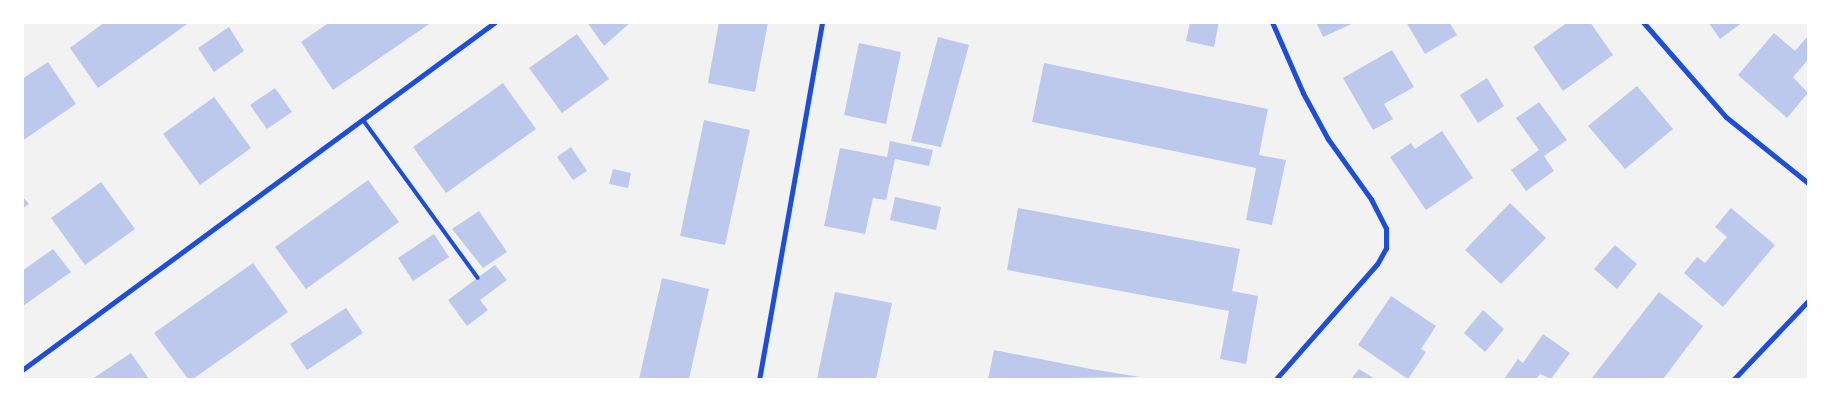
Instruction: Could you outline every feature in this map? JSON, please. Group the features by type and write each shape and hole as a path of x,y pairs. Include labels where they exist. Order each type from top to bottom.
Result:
{"street":[{"path":"22,370 495,22"},
{"path":"759,380 822,22"},
{"path":"1272,22 1303,93 1328,138 1371,199 1386,228 1386,248 1377,264 1275,380"},
{"path":"1643,22 1726,117 1808,183"},
{"path":"1733,380 1808,302"}],"lane":[{"path":"363,120 478,278"}],"building":[{"path":"105,22 190,22 98,88 70,48"},
{"path":"330,22 432,22 333,90 301,42"},
{"path":"587,22 631,22 604,46"},
{"path":"719,22 768,22 755,92 708,83"},
{"path":"1190,22 1219,22 1214,47 1186,41"},
{"path":"1316,22 1356,22 1323,37"},
{"path":"1406,22 1449,22 1457,35 1425,54"},
{"path":"1568,22 1590,22 1613,55 1563,91 1533,47"},
{"path":"1708,22 1743,22 1720,39"},
{"path":"229,27 244,51 214,72 198,48"},
{"path":"1774,33 1795,51 1808,36 1808,60 1793,77 1808,93 1787,118 1738,75"},
{"path":"577,34 609,79 562,113 529,68"},
{"path":"938,37 969,45 941,147 911,141"},
{"path":"859,43 901,52 886,124 844,115"},
{"path":"1392,50 1414,87 1384,104 1393,119 1373,130 1343,78"},
{"path":"48,62 76,104 22,141 22,79"},
{"path":"1044,63 1268,109 1259,155 1286,160 1272,225 1246,220 1256,168 1032,122"},
{"path":"1487,78 1504,106 1478,123 1460,95"},
{"path":"503,83 536,129 446,193 413,147"},
{"path":"1637,86 1673,129 1625,169 1588,126"},
{"path":"275,88 292,112 267,129 250,105"},
{"path":"214,97 251,148 200,185 163,134"},
{"path":"1539,102 1567,140 1544,156 1554,171 1526,191 1511,170 1539,150 1516,118"},
{"path":"704,120 750,130 725,245 680,236"},
{"path":"1442,131 1473,178 1426,210 1390,157 1411,143 1415,149"},
{"path":"890,141 933,150 929,166 895,159 886,200 873,198 865,234 824,226 840,148 887,157"},
{"path":"571,147 587,171 573,180 557,157"},
{"path":"613,169 631,173 628,188 609,184"},
{"path":"368,180 399,222 306,289 275,247"},
{"path":"101,182 135,229 85,265 51,218"},
{"path":"22,196 29,204 22,209"},
{"path":"895,197 941,207 936,230 890,220"},
{"path":"1510,203 1546,238 1501,284 1465,250"},
{"path":"1018,208 1240,249 1232,291 1258,296 1246,364 1220,359 1229,311 1007,270"},
{"path":"1731,208 1775,245 1723,307 1684,273 1697,257 1705,263 1727,237 1715,227"},
{"path":"479,211 507,252 483,268 452,229"},
{"path":"434,234 449,257 413,281 398,258"},
{"path":"1615,245 1637,264 1617,289 1594,269"},
{"path":"53,249 71,272 23,306 22,271"},
{"path":"253,263 288,312 193,379 188,379 154,333"},
{"path":"495,265 507,280 480,300 488,310 467,326 448,300"},
{"path":"662,278 709,289 689,379 639,379"},
{"path":"835,292 892,303 876,379 817,379"},
{"path":"1659,292 1703,326 1663,379 1591,379"},
{"path":"1391,296 1436,326 1421,349 1426,352 1408,379 1358,345"},
{"path":"346,308 363,333 307,370 290,344"},
{"path":"1483,310 1504,329 1485,352 1464,333"},
{"path":"1543,334 1570,353 1551,379 1540,374 1536,379 1504,379 1518,359 1523,363"},
{"path":"994,350 1091,369 1140,377 988,379"},
{"path":"131,353 149,379 92,379"},
{"path":"1359,369 1375,379 1351,379"}]}
